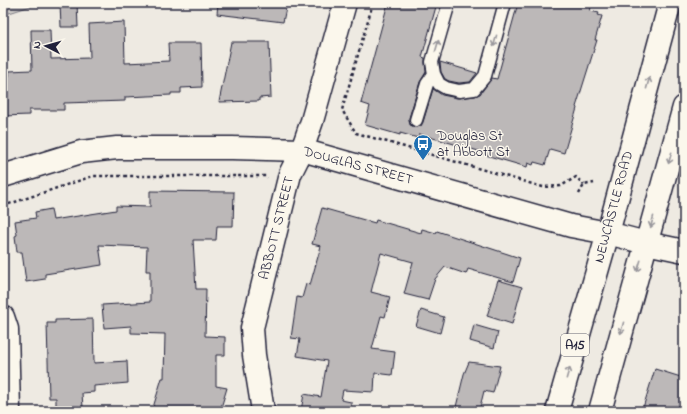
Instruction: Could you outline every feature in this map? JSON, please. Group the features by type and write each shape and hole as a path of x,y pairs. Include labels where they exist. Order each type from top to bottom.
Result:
{"main road":[{"name":"ABBOTT STREET","path":"263,411 254,355 252,328 290,174 302,150 312,121 345,3"},
{"name":"NEWCASTLE ROAD","path":"557,411 608,233 670,3"},
{"path":"600,411 684,107"},
{"name":"DOUGLAS STREET","path":"3,176 81,152 117,148 232,148 302,150 571,226 684,251"},
{"path":"3,317 7,329 9,411"}],"lane":[{"path":"449,3 432,62 434,74 439,84 446,88 460,91 474,88 485,76 505,3"},
{"path":"416,120 427,84 434,74"}],"path":[{"path":"373,3 342,110 356,133 543,187 561,186 576,178 584,185"},
{"path":"3,206 93,176 266,176 270,181"},
{"path":"584,185 594,183"},
{"path":"580,194 584,185"}],"shaded area":[{"path":"3,3 40,3 3,15"}],"building":[{"path":"60,3 77,3 78,27 61,27"},
{"path":"218,3 287,3 283,22 217,14"},
{"path":"388,3 437,3 422,57 425,58 426,72 420,82 409,118 410,125 417,127 421,126 423,122 433,89 442,95 457,98 475,96 480,94 492,78 497,79 518,3 592,3 590,11 599,13 598,15 602,16 595,40 597,40 576,107 577,108 564,153 550,149 545,165 534,162 533,165 528,163 527,167 419,134 418,138 400,133 400,135 365,125 370,106 361,103"},
{"path":"124,22 125,63 169,61 168,43 201,43 202,87 181,88 181,93 171,93 171,95 125,97 125,101 64,103 64,110 29,110 29,115 3,116 3,76 9,76 9,71 32,70 31,30 50,30 51,59 90,58 89,24"},
{"path":"231,42 269,42 271,97 259,98 259,101 219,102"},
{"path":"440,62 477,73 470,82 459,83 449,81 445,79 441,72"},
{"path":"150,191 234,192 233,226 217,226 216,240 193,240 196,289 206,289 205,336 225,337 225,355 216,355 216,386 227,388 220,411 152,411 162,378 164,378 165,334 131,333 131,326 104,328 102,305 150,302 150,271 146,271 147,247 99,245 102,265 45,274 45,279 26,282 22,252 17,252 15,221 36,218 35,212 51,209 53,220 116,210 116,206 150,207"},
{"path":"322,208 375,223 376,220 421,233 422,229 436,233 437,231 520,258 513,282 468,269 466,274 445,267 435,279 428,300 404,294 413,262 381,253 371,292 390,297 385,317 381,316 372,349 395,352 392,375 375,373 374,392 343,390 341,400 351,402 351,411 301,411 304,394 321,397 327,361 297,356 300,339 291,338 297,297 302,298 306,284 310,285 321,246 312,244"},
{"path":"498,280 522,287 512,324 487,316"},
{"path":"421,310 444,317 440,333 416,326"},
{"path":"93,319 94,363 127,361 128,383 94,386 94,392 82,393 83,408 56,410 56,398 49,398 47,323 55,323 55,320"},
{"path":"474,325 498,332 494,348 470,341"},
{"path":"469,362 500,366 493,393 484,391 479,411 455,411 464,374"},
{"path":"655,369 684,378 684,411 642,411"}],"place":[{"name":"Douglas St at Abbott St","path":"423,161"}]}
